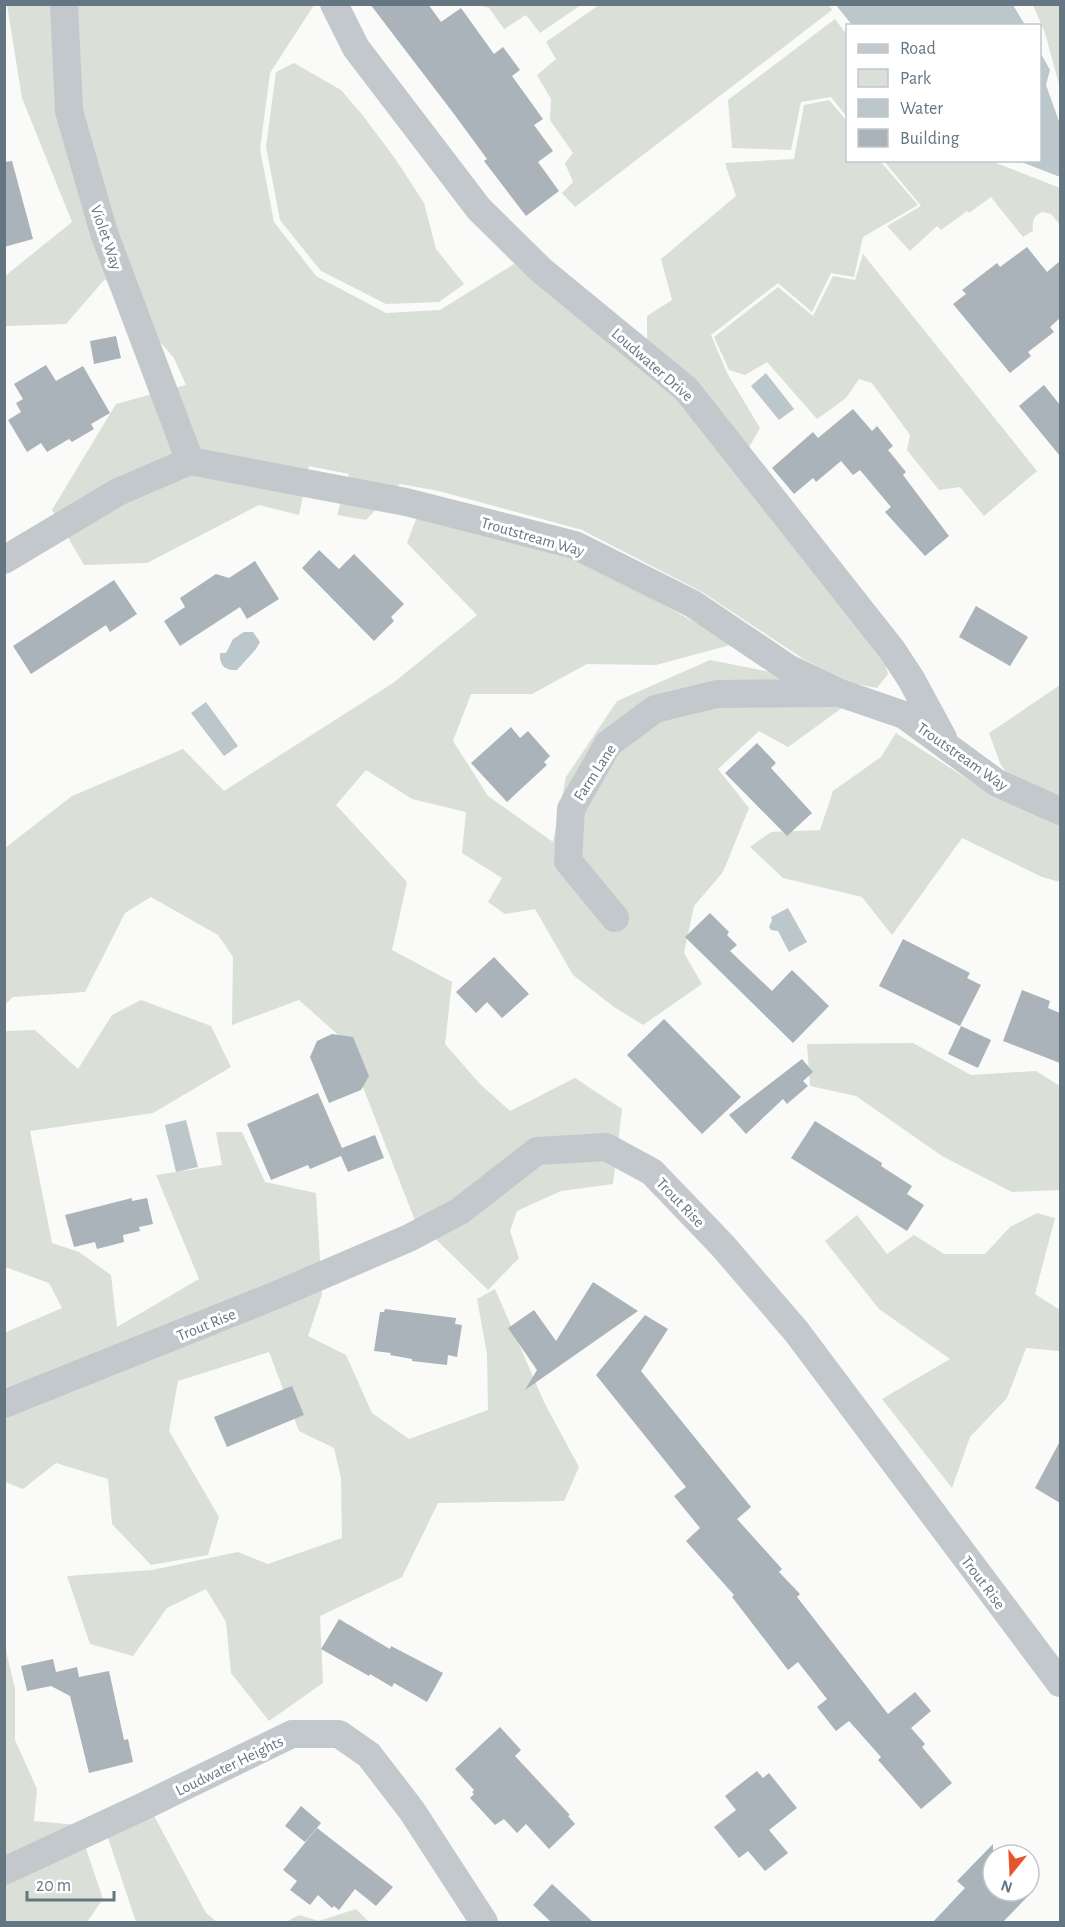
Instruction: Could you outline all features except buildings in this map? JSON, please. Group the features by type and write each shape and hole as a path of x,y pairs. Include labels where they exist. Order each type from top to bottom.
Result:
{"street":[{"name":"Violet Way","path":"64,4 69,111 104,233 190,461"},
{"name":"Loudwater Drive","path":"334,4 356,48 478,209 542,270 686,389 892,650 911,679 948,747"},
{"path":"4,560 118,492 190,461"},
{"name":"Troutstream Way","path":"190,461 406,502 575,545 693,604 788,668 840,693 904,715 997,783 1060,812"},
{"name":"Farm Lane","path":"615,918 568,861 571,809 608,744 655,709 717,694 840,693"},
{"name":"Trout Rise","path":"4,1404 274,1296 409,1238 460,1211 537,1151 606,1147 652,1172 722,1245 796,1331 1060,1683"},
{"name":"Loudwater Heights","path":"4,1871 292,1734 339,1734 369,1755 391,1783 418,1820 484,1923"}],"green space":[{"path":"828,4 832,10 575,207 562,193 573,182 565,163 573,153 550,120 551,99 537,75 556,59 546,42 599,5"},
{"path":"7,5 314,5 270,73 260,149 274,222 316,276 386,313 440,310 514,264 613,341 679,397 883,656 888,674 877,688 846,682 805,660 702,592 582,530 439,491 400,484 366,520 337,515 349,474 309,466 299,515 259,505 147,563 84,565 52,510 116,404 186,385 174,358 105,279 66,324 5,326 5,276 72,222 22,98"},
{"path":"479,5 581,5 540,33 526,15 504,29 489,8"},
{"path":"1033,5 1060,5 1060,88 1045,33"},
{"path":"835,19 846,34 846,116 831,97 801,102 791,150 732,148 728,100"},
{"path":"294,63 341,90 396,160 424,203 436,249 464,284 439,302 386,304 321,271 280,220 266,147 276,72"},
{"path":"829,100 846,120 846,162 881,162 918,205 863,237 854,277 831,273 812,312 778,283 711,335 727,373 760,428 744,456 647,348 647,316 672,300 661,259 736,196 725,163 794,159 804,105"},
{"path":"885,162 994,162 1060,188 1060,225 1051,214 1042,212 1034,219 1033,231 1023,237 991,197 941,230 937,226 910,251 887,226 921,206"},
{"path":"863,254 1037,471 984,516 960,487 939,490 907,450 910,435 872,383 859,379 846,398 817,419 767,362 745,375 729,370 714,337 778,287 813,316 833,276 855,280"},
{"path":"418,514 572,554 734,644 656,665 587,664 532,694 471,694 453,741 488,796 553,842 566,777 617,701 710,660 781,674 842,708 788,747 759,731 718,769 749,808 723,872 694,906 684,953 702,984 643,1025 614,1007 573,975 535,909 505,914 488,902 502,878 462,853 466,812 412,799 366,770 336,805 407,882 392,950 452,982 445,1044 480,1084 510,1111 575,1078 622,1109 613,1184 561,1191 517,1211 510,1231 519,1258 488,1290 414,1218 345,1041 299,1000 232,1025 233,957 218,935 151,897 125,913 85,992 13,997 5,1005 5,848 72,796 183,749 224,791 393,683 477,615 407,543"},
{"path":"1060,685 1060,882 1042,877 962,838 892,935 862,897 783,878 750,847 771,832 820,830 833,791 881,757 896,733 986,791 1009,777 1000,763 989,733"},
{"path":"141,1000 211,1026 231,1067 153,1113 30,1131 52,1243 79,1252 111,1275 117,1327 199,1279 156,1175 222,1165 216,1132 242,1132 265,1182 316,1193 322,1294 308,1336 346,1355 372,1413 409,1439 488,1410 487,1354 477,1299 495,1289 544,1402 579,1467 564,1501 438,1503 402,1577 320,1616 323,1683 269,1721 231,1673 226,1622 206,1589 167,1608 133,1656 90,1644 67,1576 152,1570 238,1552 268,1564 342,1538 341,1478 334,1448 299,1431 269,1352 178,1381 169,1431 219,1517 208,1555 151,1565 112,1524 108,1479 56,1463 23,1489 5,1482 4,1333 62,1308 49,1283 5,1267 5,1033 35,1030 78,1069 112,1015"},
{"path":"913,1043 971,1075 1036,1071 1060,1086 1060,1190 1012,1192 942,1156 856,1096 810,1086 807,1044"},
{"path":"1037,1213 1055,1218 1035,1294 1060,1310 1060,1351 1026,1348 1007,1398 970,1437 952,1488 882,1399 950,1359 879,1309 825,1241 857,1215 887,1254 914,1235 944,1254 985,1254 1010,1227"},
{"path":"4,1643 15,1688 15,1740 37,1789 34,1821 78,1825 103,1899 87,1922 5,1922"},
{"path":"144,1797 206,1913 217,1922 136,1922 101,1817"},
{"path":"356,1909 369,1922 286,1922 299,1915 319,1921"}],"water":[{"path":"836,5 1013,5 1024,24 851,24"},
{"path":"1041,54 1050,70 1046,85 1060,124 1060,177 1022,162 1041,162"},
{"path":"766,373 794,409 779,420 751,386"},
{"path":"244,632 253,632 260,642 237,670 226,668 222,664 220,653 226,653 233,639"},
{"path":"206,702 238,746 224,756 191,713"},
{"path":"788,908 807,942 789,952 778,931 771,930 769,927 771,917"},
{"path":"186,1120 198,1167 176,1172 165,1125"}]}
